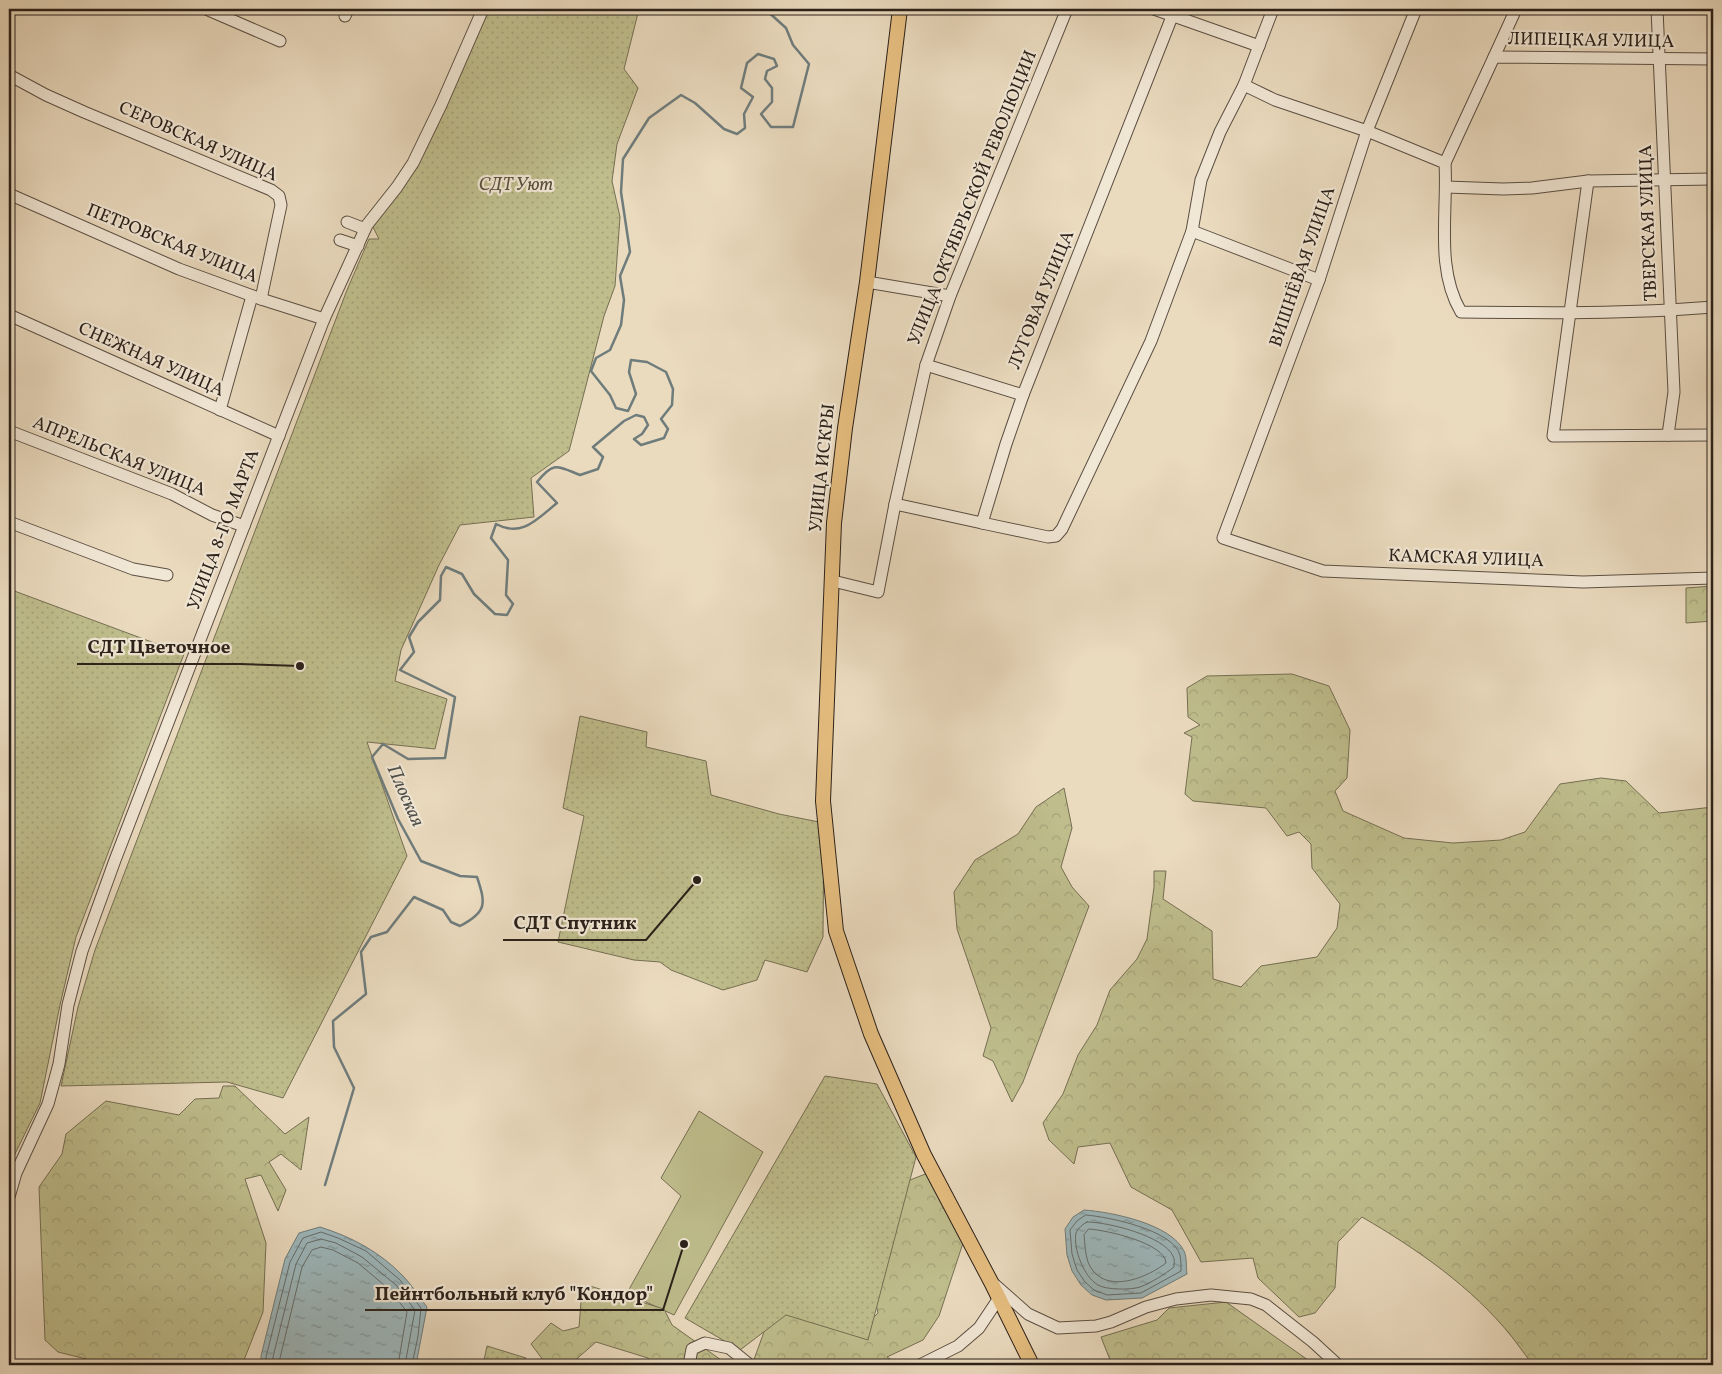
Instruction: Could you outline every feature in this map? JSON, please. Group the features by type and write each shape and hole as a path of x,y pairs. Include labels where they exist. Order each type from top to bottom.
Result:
{"main road":[{"name":"УЛИЦА ИСКРЫ","path":"900,10 867,282 844,434 834,523 823,801 836,931 871,1034 924,1156 991,1282 1032,1365"}],"street":[{"path":"206,9 280,41"},
{"name":"УЛИЦА 8-ГО МАРТА","path":"9,1197 16,1174 48,1104 59,1064 68,1005 82,951 115,860 324,319 365,229 413,163 483,9"},
{"name":"УЛИЦА ОКТЯБРЬСКОЙ РЕВОЛЮЦИИ","path":"832,581 878,592 895,504 926,365 950,296 1067,9"},
{"path":"1154,9 1174,12 1258,46"},
{"path":"895,504 1048,537 1056,536 1062,529 1151,341 1192,230 1202,180 1220,132 1244,85 1273,9"},
{"name":"ВИШНЁВАЯ УЛИЦА","path":"1223,538 1318,280 1367,131 1416,9"},
{"path":"1494,57 1516,9"},
{"name":"ТВЕРСКАЯ УЛИЦА","path":"1657,9 1674,392 1668,434"},
{"name":"ЛУГОВАЯ УЛИЦА","path":"982,523 1023,395 1174,12"},
{"name":"ЛИПЕЦКАЯ УЛИЦА","path":"1445,163 1494,57 1713,59"},
{"name":"СЕРОВСКАЯ УЛИЦА","path":"9,74 78,109 271,190 279,196 281,205 257,298"},
{"path":"1244,85 1275,100 1367,131 1445,163 1447,275 1453,299 1461,312 1569,313 1713,307"},
{"path":"1446,187 1502,189 1532,188 1588,181 1713,179"},
{"path":"1588,181 1553,436 1713,435"},
{"name":"ПЕТРОВСКАЯ УЛИЦА","path":"9,194 179,268 257,298 324,319"},
{"path":"347,222 365,229"},
{"path":"1192,230 1318,280"},
{"path":"340,240 358,246"},
{"path":"867,282 950,296"},
{"path":"220,410 257,298"},
{"name":"СНЕЖНАЯ УЛИЦА","path":"9,316 279,436"},
{"path":"926,365 1023,395"},
{"name":"АПРЕЛЬСКАЯ УЛИЦА","path":"9,431 172,494 212,514 244,526"},
{"path":"9,522 133,569 166,575"},
{"name":"КАМСКАЯ УЛИЦА","path":"1223,538 1323,571 1583,582 1713,578"},
{"path":"991,1282 1028,1314 1058,1328 1096,1326 1111,1322 1146,1307 1211,1294 1250,1299 1266,1305 1313,1342 1338,1365"},
{"path":"920,1365 958,1346 978,1328 999,1298"},
{"path":"689,1365 692,1350 705,1343 729,1348 750,1365"}],"green space":[{"name":"СДТ Уют","path":"487,9 639,9 624,69 638,88 617,144 612,181 620,217 615,286 604,316 569,451 531,478 534,517 460,525 439,565 401,650 395,681 447,699 435,749 367,742 407,856 283,1098 227,1082 61,1086 78,1007 95,950 347,290 369,239 379,239 373,227 415,169 432,137"},
{"path":"1713,586 1713,621 1686,623 1686,588"},
{"path":"9,589 184,654 76,937 40,1103 9,1166"},
{"path":"1292,674 1329,686 1350,730 1347,778 1335,791 1343,811 1404,838 1453,843 1501,840 1525,832 1560,784 1601,778 1626,781 1659,813 1713,807 1713,1365 1533,1365 1496,1319 1461,1285 1403,1242 1362,1217 1338,1242 1335,1288 1315,1313 1299,1317 1258,1278 1253,1258 1201,1262 1172,1210 1131,1187 1110,1143 1078,1147 1074,1164 1049,1140 1043,1123 1063,1094 1078,1055 1097,1025 1110,990 1137,959 1147,939 1154,887 1154,871 1166,871 1163,899 1212,931 1213,979 1241,987 1261,966 1317,957 1337,928 1340,904 1312,868 1311,844 1299,832 1287,836 1266,808 1193,801 1185,794 1192,737 1184,733 1200,725 1188,717 1187,688 1207,676"},
{"path":"580,716 647,732 646,747 706,761 711,795 779,814 824,823 823,937 807,972 765,960 757,980 723,990 671,970 660,962 634,960 558,942 584,816 563,808"},
{"path":"1064,788 1072,828 1061,867 1072,887 1089,906 1023,1082 1012,1102 993,1061 983,1056 991,1028 957,929 954,892 975,860 1018,834 1036,807"},
{"path":"825,1076 877,1084 916,1157 868,1340 786,1315 740,1350 685,1318"},
{"path":"223,1086 235,1086 285,1134 309,1117 301,1170 281,1154 269,1162 286,1190 278,1211 261,1175 245,1179 266,1243 263,1312 242,1365 92,1365 90,1360 58,1352 45,1340 39,1187 62,1154 66,1134 106,1101 179,1115 195,1099 219,1098"},
{"path":"699,1111 763,1152 674,1315 627,1293 681,1196 661,1178"},
{"path":"928,1173 964,1240 939,1316 923,1340 887,1357 899,1365 752,1365 773,1307 866,1325 878,1313 869,1273 892,1187"},
{"path":"590,1286 664,1309 672,1325 728,1365 651,1365 648,1358 596,1342 572,1363 543,1360 531,1344 551,1323 563,1331 579,1327 582,1290"},
{"path":"1226,1302 1315,1365 1112,1365 1101,1337 1157,1320 1169,1308"},
{"path":"487,1346 526,1358 524,1363 528,1365 483,1365"}],"water":[{"path":"1084,1210 1110,1213 1140,1221 1167,1233 1184,1251 1187,1274 1142,1298 1106,1300 1092,1295 1081,1285 1072,1271 1067,1255 1065,1229 1073,1217"},
{"path":"320,1227 365,1246 385,1260 406,1280 427,1307 416,1365 261,1365 261,1356 285,1259 299,1233"}],"waterway":[{"name":"Плоская","path":"325,1185 354,1088 334,1047 333,1021 366,994 361,952 371,937 387,932 414,897 443,910 451,922 460,926 480,911 483,901 477,877 460,876 421,861 398,819 372,757 383,744 408,759 445,758 455,697 400,670 414,652 409,637 418,622 440,600 441,576 446,567 462,574 474,594 495,614 507,615 513,604 506,595 508,560 491,538 496,524 505,528 521,528 529,525 557,503 537,482 548,471 556,467 580,475 598,469 603,457 593,447 624,421 636,415 644,417 648,425 642,434 634,439 641,445 664,438 668,429 661,419 672,405 673,389 666,372 647,362 631,360 629,372 636,394 628,411 616,408 610,395 591,371 596,358 610,350 621,325 624,300 620,276 630,252 621,192 623,159 649,118 681,95 695,103 724,129 737,134 745,128 744,114 753,97 741,88 747,63 758,54 774,59 777,66 767,71 765,79 772,88 772,102 761,114 771,127 793,127 809,64 793,45 786,28 765,9"}],"place":[{"name":"СДТ Цветочное","path":"300,666"},
{"name":"СДТ Спутник","path":"697,880"},
{"name":"Пейнтбольный клуб \"Кондор\"","path":"684,1244"}]}
